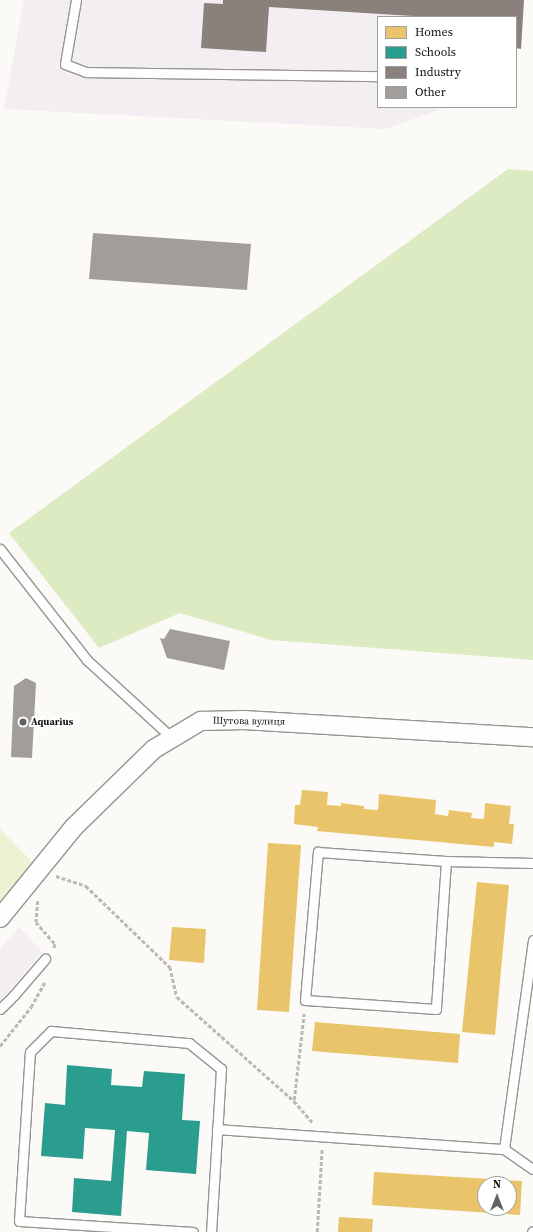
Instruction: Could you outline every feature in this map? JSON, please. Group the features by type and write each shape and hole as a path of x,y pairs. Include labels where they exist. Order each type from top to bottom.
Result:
{"street":[{"name":"Шутова вулиця","path":"0,918 74,827 154,749 201,720 244,720 533,737"}],"lane":[{"path":"76,0 65,64 86,72 377,76"},
{"path":"0,549 87,660 172,738"},
{"path":"446,861 436,1009 306,1000 318,852 446,861 533,863"},
{"path":"504,1148 533,940"},
{"path":"0,1009 45,959"},
{"path":"193,1232 19,1221 30,1052 52,1031 189,1043 221,1069 211,1232"},
{"path":"217,1129 504,1148 533,1169"}],"path":[{"path":"40,870 86,886 170,967 177,997 294,1101 323,1136 318,1232"},
{"path":"294,1101 306,1000"}],"shaded area":[{"path":"24,0 524,0 521,49 517,48 517,16 377,16 377,108 445,108 385,129 4,109"},
{"path":"19,927 42,952 0,1001 0,948"}],"green space":[{"path":"508,169 533,171 533,660 271,640 180,613 99,648 9,533"},
{"path":"0,829 40,870 0,918"}],"building: Homes":[{"path":"302,790 328,792 327,805 341,806 341,803 364,806 364,809 378,810 379,794 436,800 435,814 448,816 449,810 472,813 471,818 484,819 485,803 511,806 509,824 514,824 512,844 494,842 494,847 317,831 318,827 294,824 295,805 300,805"},
{"path":"268,843 301,845 289,1012 257,1010"},
{"path":"477,882 509,885 495,1035 462,1032"},
{"path":"172,927 206,929 204,963 169,960"},
{"path":"315,1022 460,1034 458,1063 312,1051"},
{"path":"374,1172 477,1178 477,1212 372,1205"},
{"path":"517,1181 522,1181 520,1215 517,1215"},
{"path":"339,1217 373,1219 372,1232 338,1232"}],"building: Schools":[{"path":"67,1065 112,1069 111,1085 142,1087 144,1071 185,1074 182,1120 200,1121 196,1174 146,1170 149,1133 127,1131 121,1216 72,1212 74,1178 111,1181 115,1130 85,1128 83,1159 41,1156 45,1103 65,1105"}],"building: Industry":[{"path":"223,0 524,0 521,49 517,48 517,16 413,16 269,7 266,52 201,48 204,3 223,4"}],"building: Other":[{"path":"93,233 251,244 247,290 89,279"},
{"path":"170,629 230,641 224,670 167,658 160,638 164,639"},
{"name":"Aquarius","path":"26,678 36,683 32,758 11,757 14,686"}],"place":[{"name":"Aquarius","path":"23,722"}]}
